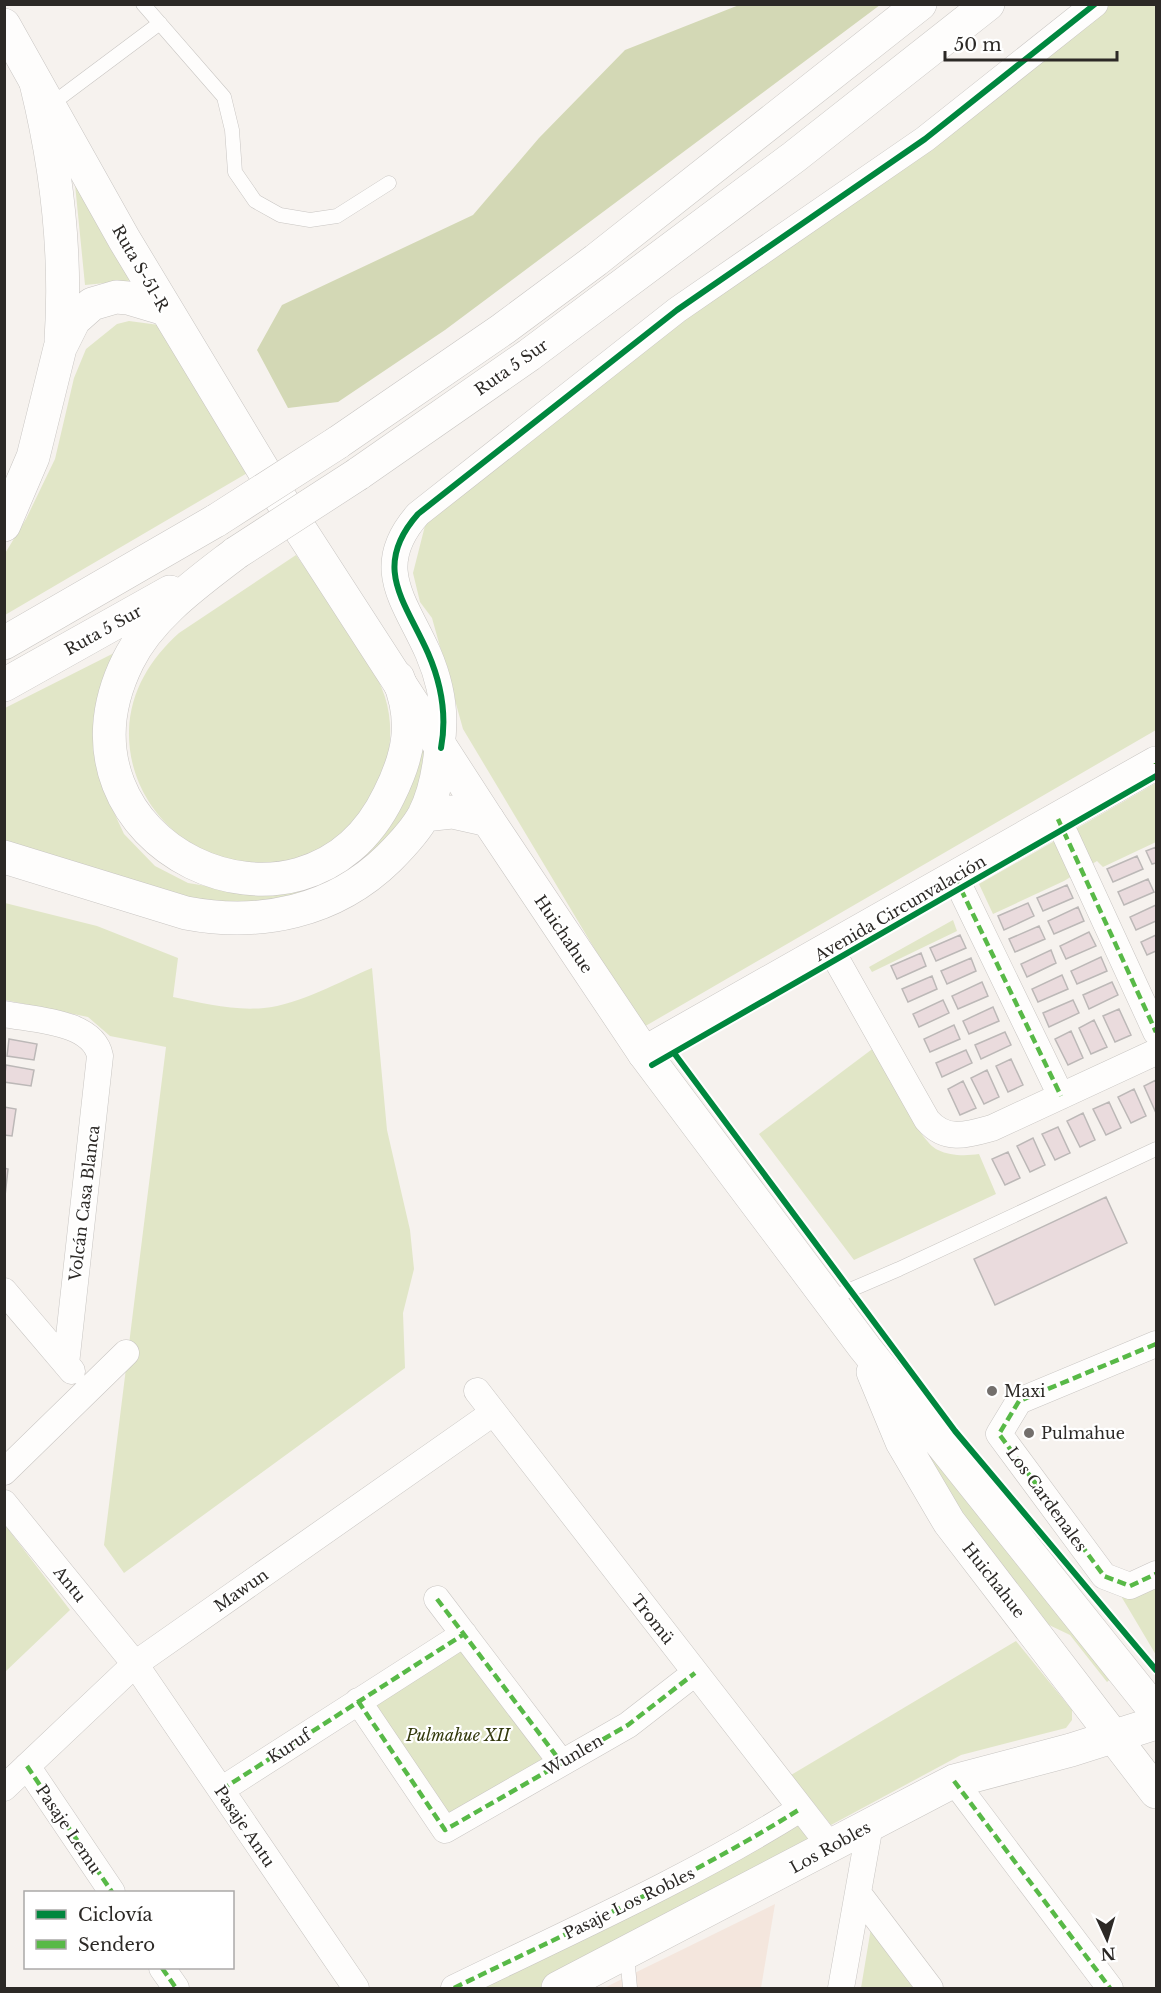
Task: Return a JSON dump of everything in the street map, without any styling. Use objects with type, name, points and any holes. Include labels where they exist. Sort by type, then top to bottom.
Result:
[{"type":"main road","points":[[4,643],[217,520],[337,443],[503,328],[596,260],[920,4]]},
{"type":"main road","name":"Ruta 5 Sur","points":[[4,685],[135,613],[236,553],[358,474],[529,355],[794,157],[988,4]]},
{"type":"main road","name":"Ruta S-51-R","points":[[4,25],[165,309],[285,506]]},
{"type":"main road","points":[[42,95],[62,227],[63,308],[60,348]]},
{"type":"main road","points":[[4,525],[33,457],[60,348],[66,332],[80,312],[98,302],[128,298],[165,309]]},
{"type":"main road","name":"Huichahue","points":[[285,506],[488,820],[644,1053],[865,1348],[1156,1712]]},
{"type":"main road","points":[[236,553],[185,594],[153,625],[128,660],[114,698],[110,740],[118,782],[138,819],[168,850],[207,870],[251,879],[296,874],[338,855],[371,825],[384,806],[407,754],[410,722],[398,678]]},
{"type":"main road","points":[[4,857],[186,913],[230,919],[253,919],[303,910],[345,892],[378,869],[410,835],[424,815],[441,748]]},
{"type":"main road","name":"Avenida Circunvalación","points":[[644,1053],[1156,764]]},
{"type":"main road","points":[[424,815],[452,812],[488,820]]},
{"type":"main road","name":"Huichahue","points":[[865,1348],[902,1442],[949,1522],[1156,1792]]},
{"type":"main road","name":"Los Robles","points":[[558,1989],[954,1781],[1156,1723]]},
{"type":"street","points":[[441,748],[444,718],[437,680],[426,649],[399,598],[395,583],[396,552],[408,525],[418,514],[677,310],[925,139],[1095,4]]},
{"type":"street","points":[[1058,819],[1156,1032]]},
{"type":"street","points":[[955,878],[1061,1096]]},
{"type":"street","points":[[830,948],[927,1120],[939,1131],[956,1136],[992,1128],[1156,1052]]},
{"type":"street","name":"Volcán Casa Blanca","points":[[4,1014],[77,1029],[91,1036],[96,1042],[100,1063],[66,1364]]},
{"type":"street","points":[[4,1291],[89,1392]]},
{"type":"street","name":"Los Cardenales","points":[[1156,1344],[1019,1401],[999,1434],[1104,1576],[1130,1586],[1156,1574]]},
{"type":"street","points":[[4,1472],[89,1392],[126,1353]]},
{"type":"street","name":"Tromü","points":[[477,1391],[831,1847]]},
{"type":"street","name":"Mawun","points":[[4,1788],[135,1664],[493,1413]]},
{"type":"street","name":"Antu","points":[[4,1503],[135,1664]]},
{"type":"street","points":[[437,1599],[561,1762]]},
{"type":"street","name":"Kuruf","points":[[221,1790],[464,1634]]},
{"type":"street","name":"Pasaje Antu","points":[[135,1664],[356,1989]]},
{"type":"street","name":"Wunlen","points":[[358,1701],[445,1830],[628,1725],[695,1672]]},
{"type":"street","name":"Pasaje Lemu","points":[[27,1766],[111,1891]]},
{"type":"street","points":[[954,1781],[1110,1989]]},
{"type":"street","name":"Pasaje Los Robles","points":[[454,1989],[740,1847],[800,1809]]},
{"type":"street","points":[[841,1989],[870,1825]]},
{"type":"street","points":[[858,1893],[930,1989]]},
{"type":"street","points":[[163,1969],[176,1989]]},
{"type":"lane","points":[[143,4],[224,97],[232,130],[235,171],[255,201],[280,215],[310,220],[337,216],[389,183]]},
{"type":"lane","points":[[42,95],[160,23]]},
{"type":"lane","points":[[829,1299],[899,1269],[1156,1149]]},
{"type":"lane","points":[[627,1954],[630,1989]]},
{"type":"shaded area","points":[[775,1904],[761,1988],[604,1988]]},
{"type":"green space","points":[[739,5],[880,5],[445,330],[338,402],[288,408],[257,350],[282,305],[473,215],[539,138],[625,50]]},
{"type":"green space","points":[[1095,5],[1156,5],[1156,730],[642,1028],[463,729],[432,618],[420,602],[413,573],[430,506]]},
{"type":"green space","points":[[73,164],[136,280],[85,285]]},
{"type":"green space","points":[[129,321],[159,325],[249,472],[5,615],[4,555],[26,519],[55,459],[74,378],[86,349],[117,324]]},
{"type":"green space","points":[[296,555],[358,643],[378,679],[389,712],[388,758],[371,800],[344,833],[332,843],[312,853],[284,861],[255,864],[226,859],[200,849],[176,833],[156,812],[141,788],[132,761],[129,731],[133,702],[151,664],[179,633]]},
{"type":"green space","points":[[120,650],[103,686],[97,713],[97,751],[103,789],[124,834],[155,866],[188,883],[231,890],[336,871],[417,739],[432,767],[395,847],[308,901],[185,902],[5,841],[5,708]]},
{"type":"green space","points":[[1156,783],[1156,842],[1103,867],[1097,861],[1064,881],[993,914],[979,884]]},
{"type":"green space","points":[[5,903],[97,926],[178,958],[173,997],[207,1004],[241,1008],[277,1006],[319,992],[372,968],[387,1130],[410,1230],[414,1269],[403,1313],[405,1368],[124,1573],[104,1545],[166,1047],[110,1036],[88,1017],[5,1000]]},
{"type":"green space","points":[[953,920],[957,931],[872,972],[869,967]]},
{"type":"green space","points":[[875,1047],[912,1119],[930,1144],[948,1153],[979,1154],[996,1194],[854,1260],[759,1134]]},
{"type":"green space","points":[[911,1423],[1115,1675],[1107,1682],[1070,1635],[1047,1624],[979,1538],[907,1430]]},
{"type":"green space","points":[[5,1525],[70,1610],[5,1672]]},
{"type":"green space","points":[[1156,1580],[1156,1655],[1121,1596]]},
{"type":"green space","points":[[1016,1641],[1072,1710],[1072,1720],[1066,1728],[961,1755],[831,1825],[791,1775]]},
{"type":"green space","name":"Pulmahue XII","points":[[460,1646],[548,1759],[448,1819],[370,1703]]},
{"type":"green space","points":[[799,1818],[820,1845],[544,1988],[472,1988]]},
{"type":"green space","points":[[871,1928],[918,1988],[861,1988]]},
{"type":"building","points":[[1156,847],[1156,863],[1152,864],[1146,851]]},
{"type":"building","points":[[1137,856],[1143,869],[1113,882],[1107,869]]},
{"type":"building","points":[[1148,879],[1154,892],[1124,905],[1118,892]]},
{"type":"building","points":[[1067,885],[1073,898],[1043,911],[1037,898]]},
{"type":"building","points":[[1028,903],[1034,916],[1004,930],[998,916]]},
{"type":"building","points":[[1156,905],[1156,921],[1136,930],[1130,917]]},
{"type":"building","points":[[1078,907],[1084,921],[1054,934],[1048,921]]},
{"type":"building","points":[[1039,926],[1045,939],[1015,952],[1009,939]]},
{"type":"building","points":[[1089,932],[1096,946],[1066,959],[1060,946]]},
{"type":"building","points":[[960,935],[966,948],[936,961],[930,948]]},
{"type":"building","points":[[1156,935],[1156,951],[1147,955],[1141,942]]},
{"type":"building","points":[[1051,950],[1056,963],[1027,977],[1021,964]]},
{"type":"building","points":[[921,953],[926,966],[897,979],[891,966]]},
{"type":"building","points":[[1101,957],[1107,971],[1077,984],[1071,971]]},
{"type":"building","points":[[971,958],[976,971],[947,984],[941,971]]},
{"type":"building","points":[[1062,975],[1068,989],[1038,1002],[1032,989]]},
{"type":"building","points":[[932,976],[937,989],[908,1002],[902,989]]},
{"type":"building","points":[[982,982],[988,996],[958,1009],[952,996]]},
{"type":"building","points":[[1112,982],[1118,995],[1089,1009],[1083,995]]},
{"type":"building","points":[[943,1000],[949,1013],[919,1027],[913,1014]]},
{"type":"building","points":[[1073,1000],[1079,1013],[1049,1027],[1043,1013]]},
{"type":"building","points":[[993,1007],[999,1021],[969,1034],[963,1021]]},
{"type":"building","points":[[1119,1009],[1131,1035],[1115,1042],[1103,1016]]},
{"type":"building","points":[[1094,1020],[1107,1047],[1091,1054],[1079,1028]]},
{"type":"building","points":[[954,1025],[960,1039],[930,1052],[924,1039]]},
{"type":"building","points":[[1071,1031],[1083,1058],[1068,1065],[1055,1039]]},
{"type":"building","points":[[1005,1032],[1011,1045],[981,1059],[975,1045]]},
{"type":"building","points":[[9,1039],[37,1044],[34,1060],[7,1056]]},
{"type":"building","points":[[966,1050],[972,1063],[942,1077],[936,1063]]},
{"type":"building","points":[[1011,1059],[1023,1085],[1008,1092],[996,1066]]},
{"type":"building","points":[[6,1065],[34,1070],[31,1086],[4,1082]]},
{"type":"building","points":[[987,1070],[999,1097],[984,1104],[971,1078]]},
{"type":"building","points":[[1156,1080],[1156,1113],[1144,1086]]},
{"type":"building","points":[[963,1081],[976,1108],[960,1115],[948,1089]]},
{"type":"building","points":[[1134,1089],[1146,1116],[1131,1123],[1118,1097]]},
{"type":"building","points":[[1109,1102],[1121,1128],[1106,1135],[1093,1109]]},
{"type":"building","points":[[4,1107],[16,1109],[12,1136],[4,1135]]},
{"type":"building","points":[[1083,1113],[1095,1140],[1080,1147],[1067,1121]]},
{"type":"building","points":[[1058,1127],[1070,1153],[1055,1160],[1042,1134]]},
{"type":"building","points":[[1033,1138],[1045,1165],[1030,1172],[1017,1146]]},
{"type":"building","points":[[1008,1152],[1020,1178],[1005,1185],[992,1159]]},
{"type":"building","points":[[4,1168],[8,1169],[5,1196],[4,1196]]},
{"type":"building","points":[[1106,1197],[1127,1243],[995,1305],[974,1259]]},
{"type":"marked path","points":[[1058,819],[1156,1032]]},
{"type":"marked path","points":[[955,877],[1061,1096]]},
{"type":"marked path","points":[[1156,1344],[1019,1401],[999,1434],[1104,1576],[1130,1586],[1156,1574]]},
{"type":"marked path","points":[[437,1599],[561,1762]]},
{"type":"marked path","points":[[221,1790],[464,1634]]},
{"type":"marked path","points":[[358,1701],[445,1830],[628,1725],[695,1673]]},
{"type":"marked path","points":[[27,1766],[111,1891]]},
{"type":"marked path","points":[[954,1781],[1110,1988]]},
{"type":"marked path","points":[[454,1988],[673,1881],[800,1809]]},
{"type":"marked path","points":[[163,1969],[176,1988]]},
{"type":"cycle path","points":[[441,748],[443,712],[436,676],[428,653],[402,600],[394,568],[404,533],[418,514],[677,310],[925,139],[1095,4]]},
{"type":"cycle path","points":[[652,1065],[1156,776]]},
{"type":"cycle path","points":[[674,1053],[955,1431],[1156,1670]]},
{"type":"place","name":"Maxi","points":[[992,1391]]},
{"type":"place","name":"Pulmahue","points":[[1029,1433]]}]
